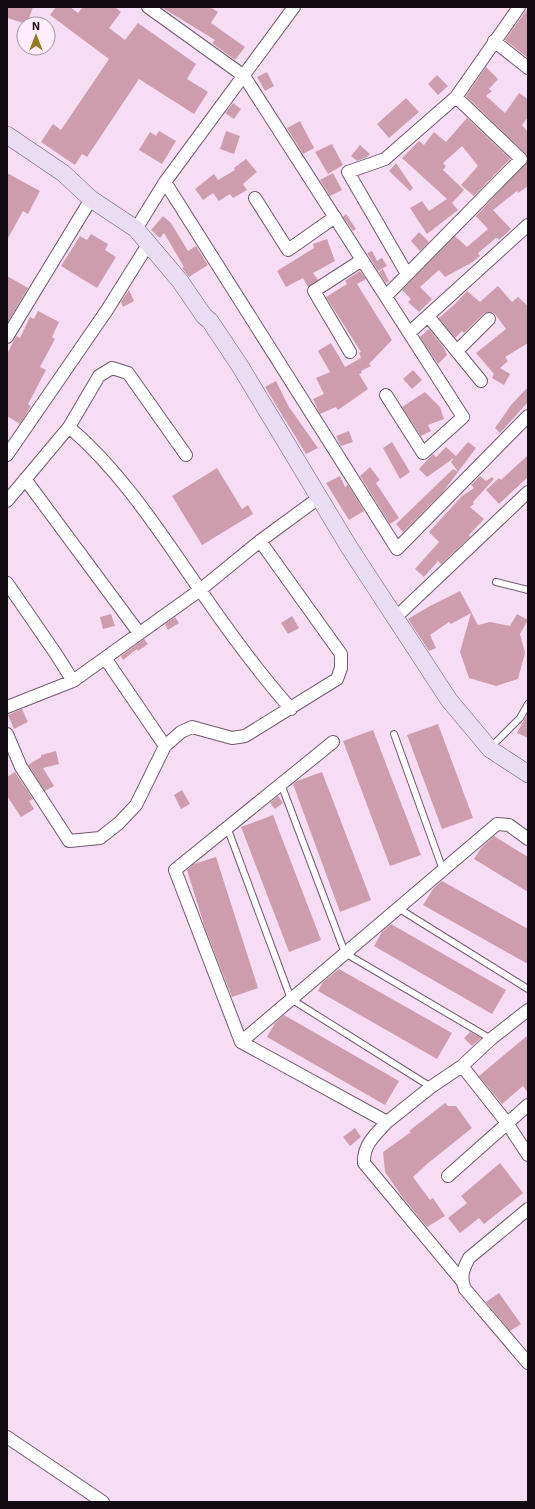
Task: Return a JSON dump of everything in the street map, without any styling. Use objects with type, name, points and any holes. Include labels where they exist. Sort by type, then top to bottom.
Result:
[{"type":"main road","points":[[9,141],[63,173],[91,199],[136,229],[149,243],[180,281],[204,316],[210,320],[240,366],[395,618],[449,700],[490,748],[528,774]]},
{"type":"street","points":[[148,7],[244,76],[463,417],[423,453],[386,395]]},
{"type":"street","points":[[136,229],[166,182],[294,7]]},
{"type":"street","points":[[407,274],[348,172],[385,159],[456,97],[519,7]]},
{"type":"street","points":[[494,42],[528,68]]},
{"type":"street","points":[[386,296],[521,159],[456,97]]},
{"type":"street","points":[[166,182],[396,549],[528,416]]},
{"type":"street","points":[[255,198],[288,250],[335,217]]},
{"type":"street","points":[[7,337],[91,199]]},
{"type":"street","points":[[409,333],[528,224]]},
{"type":"street","points":[[7,455],[107,310],[149,243]]},
{"type":"street","points":[[350,352],[314,291],[362,260]]},
{"type":"street","points":[[428,316],[481,380]]},
{"type":"street","points":[[457,351],[489,319]]},
{"type":"street","points":[[7,501],[69,426],[99,376],[112,368],[128,373],[186,455]]},
{"type":"street","points":[[69,426],[87,442],[144,508],[200,590],[262,676],[291,709]]},
{"type":"street","points":[[25,479],[140,633]]},
{"type":"street","points":[[395,618],[528,492]]},
{"type":"street","points":[[7,707],[72,681],[200,590],[260,541],[320,497]]},
{"type":"street","points":[[7,734],[21,767],[69,841],[100,838],[120,823],[136,805],[165,746],[180,732],[192,727],[232,738],[245,736],[291,709],[337,679],[341,668],[341,654],[260,541]]},
{"type":"street","points":[[7,583],[56,654],[72,681]]},
{"type":"street","points":[[105,658],[165,746]]},
{"type":"street","points":[[333,742],[175,870],[241,1042],[387,1122]]},
{"type":"street","points":[[241,1042],[497,824],[508,825],[528,839]]},
{"type":"street","points":[[528,1010],[462,1066],[431,1086],[387,1122],[366,1145],[364,1155],[364,1163],[462,1281],[465,1289],[528,1363]]},
{"type":"street","points":[[462,1066],[506,1123],[528,1155]]},
{"type":"street","points":[[448,1176],[528,1105]]},
{"type":"street","points":[[462,1281],[463,1270],[469,1258],[528,1209]]},
{"type":"street","points":[[7,1437],[103,1502]]},
{"type":"lane","points":[[496,582],[528,590]]},
{"type":"lane","points":[[490,748],[520,718],[528,704]]},
{"type":"lane","points":[[394,734],[443,870]]},
{"type":"lane","points":[[281,784],[345,953],[491,1040]]},
{"type":"lane","points":[[227,827],[291,999],[431,1086]]},
{"type":"lane","points":[[398,908],[528,989]]},
{"type":"building","points":[[7,7],[33,7],[30,16],[16,16],[16,21],[7,18]]},
{"type":"building","points":[[56,7],[70,7],[78,13],[83,7],[115,7],[121,12],[109,28],[125,40],[138,23],[196,64],[187,79],[208,92],[194,114],[139,79],[87,157],[82,154],[75,165],[41,142],[53,124],[61,130],[109,59],[56,19],[56,16],[50,15]]},
{"type":"building","points":[[161,7],[210,7],[218,12],[211,23],[245,47],[235,60],[212,43],[215,40]]},
{"type":"building","points":[[528,8],[528,58],[505,40]]},
{"type":"building","points":[[486,67],[498,79],[489,89],[492,91],[486,96],[505,113],[519,93],[528,99],[528,117],[522,125],[528,132],[528,156],[466,96]]},
{"type":"building","points":[[267,72],[274,86],[265,91],[257,77]]},
{"type":"building","points":[[437,75],[448,86],[438,95],[428,84]]},
{"type":"building","points":[[406,98],[419,112],[389,138],[377,124]]},
{"type":"building","points":[[233,103],[241,109],[234,119],[225,113]]},
{"type":"building","points":[[467,118],[510,159],[474,196],[461,185],[478,166],[462,146],[443,163],[446,166],[443,170],[464,190],[452,203],[458,210],[427,234],[410,208],[422,201],[429,211],[447,199],[402,158],[419,141],[424,145],[434,132],[446,142]]},
{"type":"building","points":[[300,121],[314,148],[303,154],[287,128]]},
{"type":"building","points":[[159,131],[176,141],[162,164],[139,150],[150,132],[156,136]]},
{"type":"building","points":[[226,131],[240,136],[234,154],[220,149]]},
{"type":"building","points":[[332,144],[343,165],[328,174],[315,152]]},
{"type":"building","points":[[360,145],[370,154],[367,157],[357,161],[351,156]]},
{"type":"building","points":[[246,159],[257,172],[243,184],[247,190],[233,198],[230,194],[219,201],[213,193],[203,200],[195,189],[214,174],[218,180],[235,170],[234,168]]},
{"type":"building","points":[[528,161],[528,186],[518,193],[517,191],[493,210],[511,229],[500,239],[496,238],[478,253],[480,256],[471,263],[445,277],[439,270],[420,287],[432,299],[419,312],[408,302],[411,299],[402,290],[455,236],[467,247],[488,229],[476,216]]},
{"type":"building","points":[[396,163],[413,188],[410,191],[389,171]]},
{"type":"building","points":[[7,173],[40,191],[28,214],[23,211],[7,240]]},
{"type":"building","points":[[333,173],[342,190],[330,196],[320,180]]},
{"type":"building","points":[[346,214],[356,229],[353,231],[343,217]]},
{"type":"building","points":[[163,216],[171,223],[188,251],[196,246],[208,265],[189,277],[182,268],[184,267],[164,233],[160,238],[151,230]]},
{"type":"building","points":[[419,232],[429,242],[420,251],[411,241]]},
{"type":"building","points":[[91,234],[108,244],[105,250],[116,257],[97,288],[61,266],[80,236],[87,240]]},
{"type":"building","points":[[327,239],[335,261],[313,273],[318,280],[308,287],[303,278],[286,287],[277,271],[314,248],[313,244]]},
{"type":"building","points":[[372,251],[377,261],[382,258],[387,266],[378,271],[367,253]]},
{"type":"building","points":[[383,269],[389,281],[386,283],[379,272]]},
{"type":"building","points":[[360,271],[366,279],[357,284],[392,340],[369,364],[371,366],[361,371],[362,373],[359,374],[368,389],[338,410],[336,407],[320,414],[313,399],[324,394],[316,378],[330,372],[318,351],[331,343],[345,367],[361,358],[359,353],[361,352],[326,297],[347,284],[345,281]]},
{"type":"building","points":[[7,276],[28,288],[7,323]]},
{"type":"building","points":[[498,286],[512,302],[518,297],[528,306],[528,343],[505,357],[508,361],[500,368],[510,374],[504,385],[492,378],[494,374],[476,353],[506,329],[495,314],[491,312],[484,313],[464,333],[462,331],[455,338],[439,318],[467,291],[480,302]]},
{"type":"building","points":[[129,290],[134,301],[123,307],[121,302]]},
{"type":"building","points":[[38,311],[59,322],[52,337],[55,339],[40,367],[46,370],[28,404],[31,406],[20,424],[7,416],[7,354],[16,336],[20,338],[30,317],[34,319]]},
{"type":"building","points":[[429,329],[444,348],[447,355],[438,364],[420,337]]},
{"type":"building","points":[[413,370],[422,380],[412,389],[403,379]]},
{"type":"building","points":[[276,381],[289,407],[318,448],[306,454],[265,387]]},
{"type":"building","points":[[528,387],[528,402],[500,433],[495,428],[511,405]]},
{"type":"building","points":[[425,392],[440,407],[444,419],[428,425],[431,431],[421,436],[402,407]]},
{"type":"building","points":[[349,431],[353,442],[341,446],[336,436]]},
{"type":"building","points":[[392,442],[410,472],[400,479],[383,448]]},
{"type":"building","points":[[468,442],[476,448],[458,472],[451,462],[454,458],[427,477],[419,469],[433,454],[436,457],[446,447],[456,456]]},
{"type":"building","points":[[528,455],[528,477],[499,504],[486,490],[499,478],[501,480]]},
{"type":"building","points":[[370,467],[380,480],[376,483],[399,518],[390,524],[360,476]]},
{"type":"building","points":[[217,468],[242,509],[248,505],[253,514],[202,545],[172,496]]},
{"type":"building","points":[[453,469],[458,472],[443,492],[403,532],[396,524]]},
{"type":"building","points":[[340,476],[345,487],[348,485],[364,511],[349,520],[326,483]]},
{"type":"building","points":[[480,476],[486,481],[492,477],[494,479],[470,507],[484,519],[469,535],[470,537],[441,564],[438,561],[424,577],[415,569],[439,542],[429,532],[462,496],[474,488],[471,485]]},
{"type":"building","points":[[460,591],[478,625],[490,622],[510,626],[517,614],[528,620],[520,634],[525,653],[518,679],[496,686],[469,678],[460,652],[471,613],[451,624],[449,622],[430,635],[436,648],[429,651],[408,619]]},
{"type":"building","points":[[111,614],[115,626],[103,629],[100,617]]},
{"type":"building","points":[[292,616],[299,628],[288,634],[281,623]]},
{"type":"building","points":[[175,617],[179,623],[168,630],[165,624]]},
{"type":"building","points":[[144,639],[148,644],[138,651],[137,649],[123,660],[121,656]]},
{"type":"building","points":[[22,709],[28,722],[14,729],[8,715]]},
{"type":"building","points":[[528,713],[528,738],[517,733]]},
{"type":"building","points":[[438,724],[473,818],[442,829],[407,735]]},
{"type":"building","points":[[373,730],[421,855],[390,866],[343,741]]},
{"type":"building","points":[[56,751],[59,764],[43,768],[54,786],[45,791],[28,765],[41,757],[41,755]]},
{"type":"building","points":[[15,772],[33,799],[29,801],[34,809],[21,817],[7,796],[7,777]]},
{"type":"building","points":[[322,772],[371,900],[340,912],[293,784],[297,781]]},
{"type":"building","points":[[182,790],[190,804],[181,809],[174,795]]},
{"type":"building","points":[[278,796],[283,803],[275,809],[270,803]]},
{"type":"building","points":[[273,815],[321,940],[289,952],[241,827]]},
{"type":"building","points":[[494,836],[528,857],[528,892],[474,859],[481,848]]},
{"type":"building","points":[[216,857],[258,988],[232,997],[205,928],[187,870],[194,864]]},
{"type":"building","points":[[442,881],[528,929],[528,964],[423,905],[433,889]]},
{"type":"building","points":[[391,924],[506,990],[492,1014],[374,946],[382,932]]},
{"type":"building","points":[[339,969],[452,1033],[437,1059],[318,991],[323,982]]},
{"type":"building","points":[[284,1015],[399,1081],[385,1105],[267,1037],[275,1023]]},
{"type":"building","points":[[470,1032],[481,1038],[472,1046],[464,1038]]},
{"type":"building","points":[[528,1035],[528,1093],[523,1086],[502,1104],[479,1076]]},
{"type":"building","points":[[445,1103],[448,1106],[456,1106],[472,1128],[413,1177],[430,1200],[433,1198],[445,1216],[427,1227],[403,1198],[385,1172],[383,1152],[411,1132],[409,1131]]},
{"type":"building","points":[[355,1128],[361,1137],[350,1146],[343,1137]]},
{"type":"building","points":[[500,1163],[523,1193],[484,1224],[479,1218],[460,1233],[448,1218],[467,1203],[461,1196]]},
{"type":"building","points":[[499,1293],[521,1324],[510,1331],[486,1302]]}]
